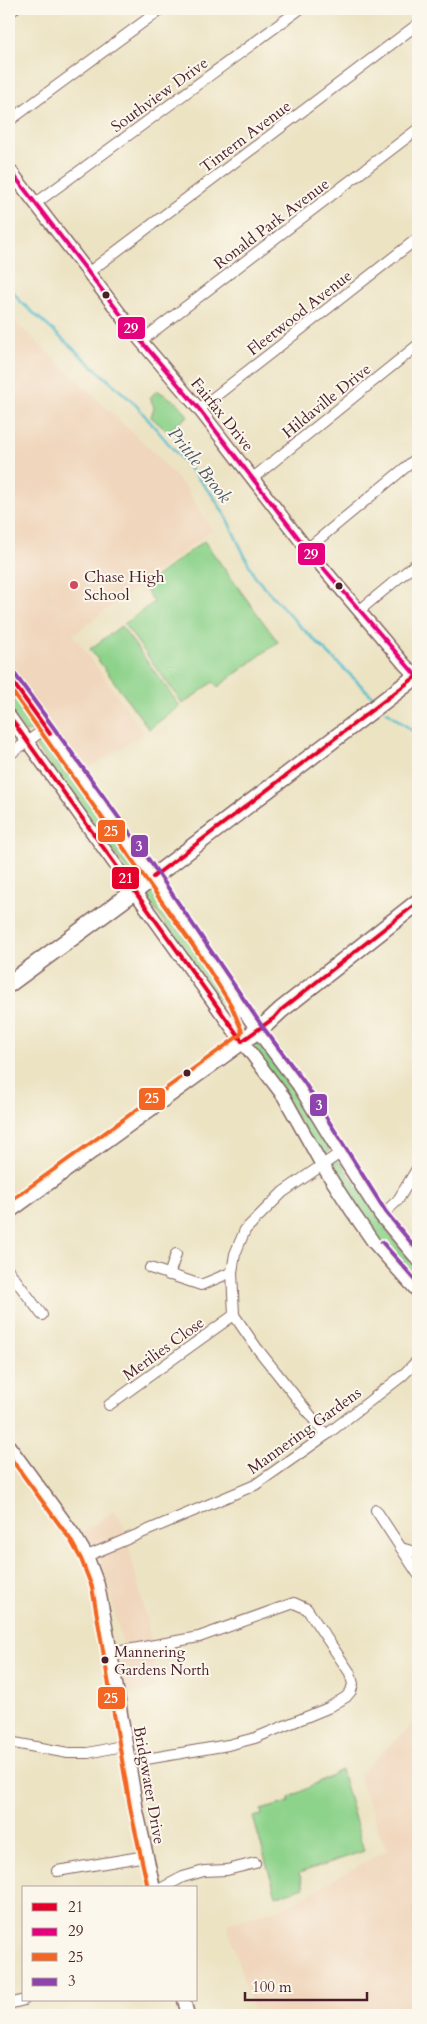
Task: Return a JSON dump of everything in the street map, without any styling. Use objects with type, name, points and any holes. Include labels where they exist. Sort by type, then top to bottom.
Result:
[{"type":"main road","points":[[9,984],[418,676]]},
{"type":"main road","points":[[9,1210],[248,1036],[418,902]]},
{"type":"street","points":[[9,13],[14,9]]},
{"type":"street","points":[[9,121],[161,9]]},
{"type":"street","name":"Southview Drive","points":[[36,203],[300,9]]},
{"type":"street","name":"Tintern Avenue","points":[[89,272],[418,24]]},
{"type":"street","name":"Ronald Park Avenue","points":[[141,341],[418,129]]},
{"type":"street","name":"Fairfax Drive","points":[[9,169],[141,341],[199,409],[307,549],[405,665],[418,676]]},
{"type":"street","name":"Fleetwood Avenue","points":[[199,409],[418,238]]},
{"type":"street","name":"Hildaville Drive","points":[[253,478],[418,345]]},
{"type":"street","points":[[307,549],[418,457]]},
{"type":"street","points":[[360,610],[418,562]]},
{"type":"street","points":[[9,676],[46,728],[145,883],[171,943],[248,1036],[299,1086],[381,1216],[418,1260]]},
{"type":"street","points":[[9,716],[214,966],[248,1036],[322,1165],[374,1243],[418,1292]]},
{"type":"street","points":[[9,755],[46,728]]},
{"type":"street","points":[[326,1435],[256,1348],[234,1315],[232,1272],[235,1254],[245,1230],[283,1192],[340,1152]]},
{"type":"street","points":[[381,1216],[398,1200],[418,1167]]},
{"type":"street","points":[[169,1275],[176,1254]]},
{"type":"street","points":[[150,1268],[201,1286],[232,1272]]},
{"type":"street","points":[[9,1271],[42,1316]]},
{"type":"street","name":"Merilies Close","points":[[109,1405],[234,1315]]},
{"type":"street","name":"Mannering Gardens","points":[[87,1556],[255,1485],[326,1435],[402,1376],[418,1360]]},
{"type":"street","name":"Bridgwater Drive","points":[[9,1446],[75,1536],[87,1556],[98,1585],[146,1856],[154,1886]]},
{"type":"street","points":[[376,1510],[418,1574]]},
{"type":"street","points":[[401,1548],[418,1553]]},
{"type":"street","points":[[111,1652],[199,1637],[294,1603],[306,1609],[350,1673],[352,1679],[351,1691],[346,1697],[328,1708],[255,1738],[228,1745],[129,1762]]},
{"type":"street","points":[[9,1742],[68,1753],[88,1752],[126,1745]]},
{"type":"street","points":[[57,1871],[146,1856]]},
{"type":"street","points":[[166,1886],[183,1877],[204,1871],[227,1870],[255,1863]]},
{"type":"street","points":[[9,2004],[22,2001]]},
{"type":"street","points":[[185,2002],[188,2015]]},
{"type":"shaded area","name":"Chase High School","points":[[9,318],[155,454],[187,490],[212,530],[73,635],[144,733],[85,771],[9,665]]},
{"type":"shaded area","points":[[114,1510],[124,1527],[151,1639],[158,1689],[126,1696],[121,1658],[122,1641],[109,1591],[100,1558],[83,1533]]},
{"type":"shaded area","points":[[418,1720],[418,2015],[254,2015],[227,1924],[287,1906],[386,1850],[358,1775]]},
{"type":"green space","points":[[157,390],[179,404],[188,416],[168,432],[151,417],[154,407],[150,398]]},
{"type":"green space","points":[[204,541],[278,642],[218,687],[213,682],[183,704],[124,624],[154,602],[143,586]]},
{"type":"green space","points":[[121,626],[180,706],[149,729],[90,649]]},
{"type":"green space","points":[[9,685],[36,723],[35,728],[31,731],[25,732],[9,710]]},
{"type":"green space","points":[[42,737],[46,738],[143,872],[142,878],[137,880],[130,874],[36,747],[36,740]]},
{"type":"green space","points":[[154,887],[242,1020],[236,1026],[145,895],[146,888]]},
{"type":"green space","points":[[258,1040],[290,1083],[329,1145],[329,1151],[324,1155],[320,1153],[249,1044]]},
{"type":"green space","points":[[337,1161],[341,1163],[396,1243],[418,1267],[418,1287],[385,1250],[328,1168],[330,1163]]},
{"type":"green space","points":[[341,1770],[364,1851],[299,1873],[304,1887],[276,1896],[253,1817],[262,1815],[261,1810],[289,1802],[289,1798]]},
{"type":"waterway","name":"Prittle Brook","points":[[9,286],[20,301],[135,404],[213,496],[225,515],[255,577],[299,625],[372,696]]},
{"type":"waterway","name":"Prittle Brook","points":[[386,711],[418,735]]},
{"type":"transit line","name":"29","points":[[9,169],[141,341],[199,409],[307,549],[418,678]]},
{"type":"transit line","name":"3","points":[[14,673],[145,854],[262,1026],[304,1082],[386,1212],[418,1251]]},
{"type":"transit line","name":"21","points":[[153,877],[418,675]]},
{"type":"transit line","name":"21","points":[[9,677],[50,734]]},
{"type":"transit line","name":"25","points":[[9,687],[199,954],[231,1005],[242,1031],[240,1035],[9,1202]]},
{"type":"transit line","name":"21","points":[[9,716],[242,1041]]},
{"type":"transit line","name":"21","points":[[242,1041],[274,1018],[281,1010],[418,902]]},
{"type":"transit line","name":"3","points":[[382,1242],[418,1283]]},
{"type":"transit line","name":"25","points":[[9,1456],[70,1539],[81,1559],[92,1587],[131,1812],[148,1886]]},
{"type":"place","name":"Chase High School","points":[[74,585]]},
{"type":"place","name":"Mannering Gardens North","points":[[105,1660]]}]
